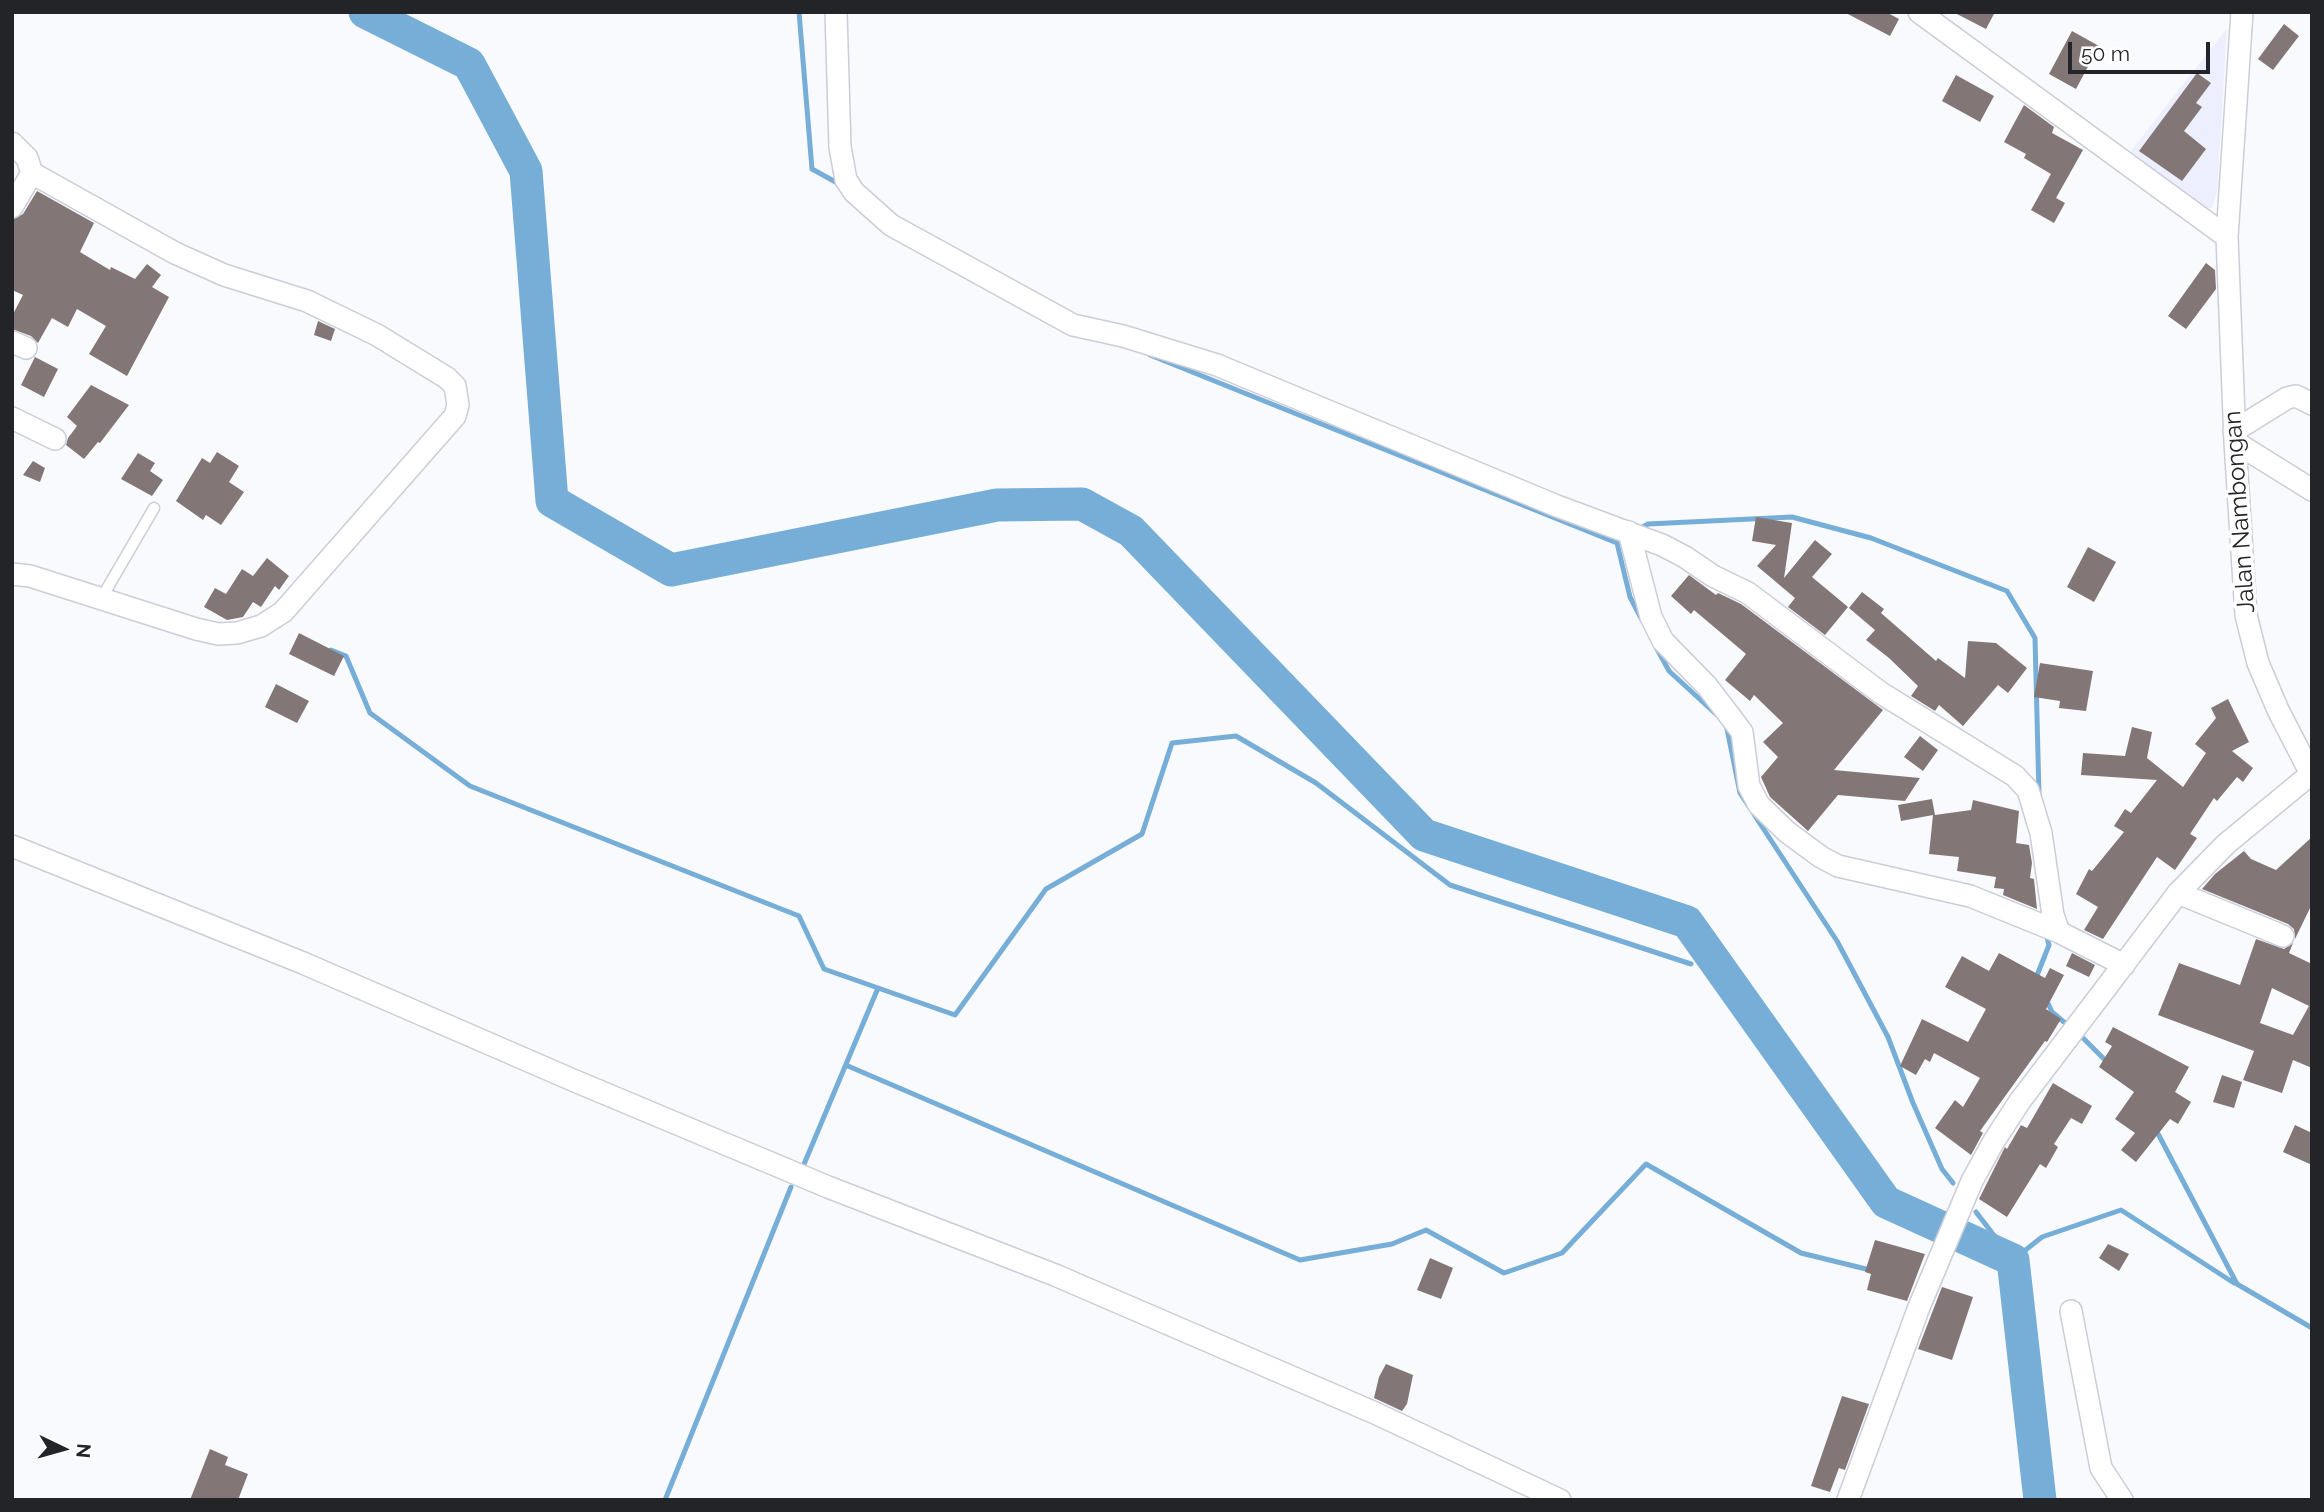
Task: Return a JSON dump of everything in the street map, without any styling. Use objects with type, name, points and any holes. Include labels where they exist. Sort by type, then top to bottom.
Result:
[{"type":"street","points":[[836,12],[840,147],[846,180],[854,192],[891,225],[1073,326],[1124,336],[1217,365],[1557,506],[1674,551],[1713,576],[1748,593],[1881,694],[2015,776],[2028,790],[2041,833],[2053,915],[2059,932]]},
{"type":"street","points":[[1919,12],[2227,237]]},
{"type":"street","name":"Jalan Nambongan","points":[[2242,12],[2227,237],[2234,436],[2246,615],[2258,663],[2278,710],[2311,774]]},
{"type":"street","points":[[12,143],[27,158],[32,173],[175,253],[224,275],[307,301],[341,316],[447,379],[455,386],[458,396],[455,416],[283,612],[261,626],[237,633],[218,634],[30,576],[12,574]]},
{"type":"street","points":[[12,207],[32,173]]},
{"type":"street","points":[[2312,404],[2296,396],[2287,398],[2234,436],[2312,490]]},
{"type":"street","points":[[12,418],[55,439]]},
{"type":"street","points":[[1629,532],[1651,617],[1663,641],[1713,693],[1742,732],[1749,786],[1759,805],[1787,832],[1821,857],[1839,866],[1970,895],[2059,932],[2124,965]]},
{"type":"street","points":[[1848,1500],[1914,1320],[1959,1209],[1994,1141],[2020,1101],[2178,893],[2226,844],[2311,774]]},
{"type":"street","points":[[12,846],[303,963],[575,1081],[816,1181],[1055,1275],[1375,1413],[1560,1500]]},
{"type":"street","points":[[2178,893],[2283,936]]},
{"type":"street","points":[[2071,1311],[2101,1468],[2122,1500]]},
{"type":"lane","points":[[101,599],[154,508]]},
{"type":"shaded area","points":[[2227,28],[2217,192],[2212,208],[2199,207],[2131,151]]},
{"type":"building","points":[[1844,12],[1886,12],[1899,19],[1890,36]]},
{"type":"building","points":[[1953,12],[1995,12],[1986,29]]},
{"type":"building","points":[[2284,24],[2299,36],[2273,70],[2258,59]]},
{"type":"building","points":[[2072,31],[2099,46],[2076,89],[2049,74]]},
{"type":"building","points":[[2197,73],[2211,83],[2196,103],[2202,107],[2184,131],[2206,149],[2182,181],[2139,151]]},
{"type":"building","points":[[1956,75],[1994,96],[1980,122],[1942,101]]},
{"type":"building","points":[[2024,105],[2054,127],[2052,133],[2083,150],[2056,198],[2065,203],[2054,223],[2031,210],[2051,174],[2024,158],[2026,154],[2004,142]]},
{"type":"building","points":[[37,191],[94,223],[80,252],[110,270],[111,267],[135,279],[147,264],[161,275],[152,287],[169,297],[127,376],[89,354],[106,326],[77,309],[68,327],[52,318],[38,343],[31,336],[12,329],[12,316],[23,295],[12,290],[12,220],[23,214]]},
{"type":"building","points":[[2206,263],[2215,270],[2216,289],[2186,329],[2168,316]]},
{"type":"building","points":[[318,321],[335,329],[331,341],[314,335]]},
{"type":"building","points":[[35,357],[58,369],[44,397],[21,385]]},
{"type":"building","points":[[91,385],[129,405],[84,459],[66,445],[77,426],[67,417]]},
{"type":"building","points":[[217,452],[239,466],[229,482],[244,492],[221,525],[206,515],[203,520],[176,501],[202,458],[210,463]]},
{"type":"building","points":[[138,453],[155,463],[150,471],[163,480],[152,496],[121,479]]},
{"type":"building","points":[[33,461],[45,468],[40,482],[23,475]]},
{"type":"building","points":[[1756,517],[1792,523],[1784,578],[1815,540],[1832,554],[1812,577],[1848,607],[1825,635],[1788,607],[1795,598],[1757,566],[1776,545],[1752,541]]},
{"type":"building","points":[[2088,547],[2116,562],[2094,602],[2067,587]]},
{"type":"building","points":[[267,558],[289,576],[279,590],[275,586],[261,607],[253,602],[243,617],[227,620],[204,607],[215,588],[226,594],[242,569],[253,576]]},
{"type":"building","points":[[1689,575],[1716,595],[1718,593],[1741,604],[1883,710],[1834,770],[1920,778],[1905,801],[1838,795],[1808,831],[1770,797],[1761,777],[1778,757],[1763,742],[1783,723],[1754,695],[1750,701],[1725,680],[1746,654],[1694,610],[1691,614],[1671,596]]},
{"type":"building","points":[[1862,592],[1884,609],[1881,613],[1936,661],[1938,658],[1965,678],[1968,641],[1996,643],[2027,668],[2008,693],[1998,685],[1963,726],[1939,705],[1935,711],[1911,696],[1918,686],[1866,640],[1875,630],[1849,608]]},
{"type":"building","points":[[299,633],[344,656],[334,676],[289,654]]},
{"type":"building","points":[[2040,663],[2093,671],[2086,711],[2059,708],[2060,701],[2034,697]]},
{"type":"building","points":[[276,684],[309,701],[297,723],[265,707]]},
{"type":"building","points":[[2228,699],[2249,742],[2232,751],[2253,768],[2243,782],[2237,777],[2217,801],[2214,798],[2190,834],[2197,838],[2175,870],[2157,857],[2103,939],[2084,930],[2098,907],[2076,894],[2089,869],[2092,871],[2124,832],[2114,826],[2125,809],[2131,813],[2157,780],[2081,775],[2083,753],[2125,756],[2132,727],[2152,732],[2147,758],[2183,787],[2206,753],[2195,744],[2216,718],[2211,708]]},
{"type":"building","points":[[1920,736],[1938,750],[1923,771],[1904,757]]},
{"type":"building","points":[[1932,799],[1935,815],[1971,810],[1973,800],[2019,811],[2016,843],[2029,845],[2032,863],[2030,878],[2034,879],[2037,909],[2003,895],[2004,889],[1994,888],[1996,877],[1957,871],[1959,857],[1929,854],[1933,815],[1901,821],[1898,805]]},
{"type":"building","points":[[2312,837],[2312,904],[2295,939],[2294,929],[2288,924],[2202,889],[2215,874],[2244,851],[2251,859],[2276,870]]},
{"type":"building","points":[[2256,939],[2284,949],[2293,943],[2289,953],[2312,964],[2312,1068],[2293,1060],[2282,1093],[2243,1080],[2254,1051],[2158,1015],[2179,963],[2240,985]],"holes":[[[2272,988],[2309,1006],[2293,1035],[2260,1023]]]},
{"type":"building","points":[[1999,953],[2045,978],[2050,968],[2064,975],[2046,1009],[2061,1019],[2047,1042],[2045,1041],[1980,1131],[1983,1133],[1971,1155],[1935,1128],[1955,1100],[1963,1107],[1980,1078],[1934,1053],[1930,1062],[1925,1059],[1916,1075],[1900,1066],[1922,1019],[1968,1042],[1986,1009],[1945,987],[1962,956],[1989,971]]},
{"type":"building","points":[[2072,953],[2095,965],[2089,977],[2066,966]]},
{"type":"building","points":[[2113,1027],[2189,1067],[2175,1092],[2191,1102],[2178,1124],[2170,1119],[2136,1162],[2121,1150],[2135,1133],[2115,1119],[2134,1092],[2099,1067],[2112,1046],[2105,1042]]},
{"type":"building","points":[[2222,1075],[2242,1082],[2234,1108],[2213,1102]]},
{"type":"building","points":[[2053,1083],[2092,1106],[2082,1124],[2071,1118],[2054,1144],[2058,1147],[2046,1168],[2040,1164],[2007,1217],[1979,1199],[2005,1147],[2007,1149],[2021,1125],[2027,1128]]},
{"type":"building","points":[[2295,1125],[2312,1133],[2312,1165],[2283,1152]]},
{"type":"building","points":[[1875,1240],[1925,1254],[1907,1301],[1867,1290],[1871,1274],[1865,1272]]},
{"type":"building","points":[[2108,1244],[2129,1254],[2119,1271],[2099,1258]]},
{"type":"building","points":[[1430,1258],[1453,1268],[1441,1299],[1417,1290]]},
{"type":"building","points":[[1942,1287],[1973,1297],[1952,1360],[1918,1349]]},
{"type":"building","points":[[1386,1364],[1413,1375],[1407,1404],[1402,1411],[1374,1398],[1379,1377]]},
{"type":"building","points":[[1842,1396],[1869,1404],[1845,1470],[1839,1468],[1830,1492],[1811,1486]]},
{"type":"building","points":[[210,1449],[228,1457],[225,1465],[248,1474],[238,1500],[190,1500]]},
{"type":"waterway","points":[[365,12],[469,64],[526,171],[552,501],[671,570],[997,505],[1082,504],[1131,531],[1424,835],[1687,922],[1886,1202],[2013,1260],[2040,1500]]},
{"type":"waterway","points":[[799,12],[812,169],[841,185]]},
{"type":"waterway","points":[[1150,355],[1617,543],[1630,597],[1642,620]]},
{"type":"waterway","points":[[1638,530],[1648,524],[1792,517],[1871,538],[2007,591],[2035,638],[2039,795]]},
{"type":"waterway","points":[[1656,647],[1669,671],[1717,715]]},
{"type":"waterway","points":[[331,650],[346,656],[370,713],[470,786],[799,916],[824,969],[955,1015],[1046,889],[1142,834],[1172,743],[1236,736],[1316,783],[1450,885],[1691,964]]},
{"type":"waterway","points":[[1726,724],[1740,793],[1837,941],[1888,1037],[1942,1169],[1953,1183]]},
{"type":"waterway","points":[[2036,978],[2049,945],[2046,934]]},
{"type":"waterway","points":[[802,1169],[878,988]]},
{"type":"waterway","points":[[2046,999],[2052,1012],[2071,1028]]},
{"type":"waterway","points":[[2079,1034],[2107,1062]]},
{"type":"waterway","points":[[848,1066],[1300,1260],[1392,1244],[1426,1230],[1504,1273],[1562,1253],[1646,1164],[1801,1253],[1870,1270]]},
{"type":"waterway","points":[[2155,1128],[2237,1284],[2312,1328]]},
{"type":"waterway","points":[[665,1500],[791,1187]]},
{"type":"waterway","points":[[1976,1212],[2013,1260],[2042,1237],[2121,1210],[2234,1283]]}]
